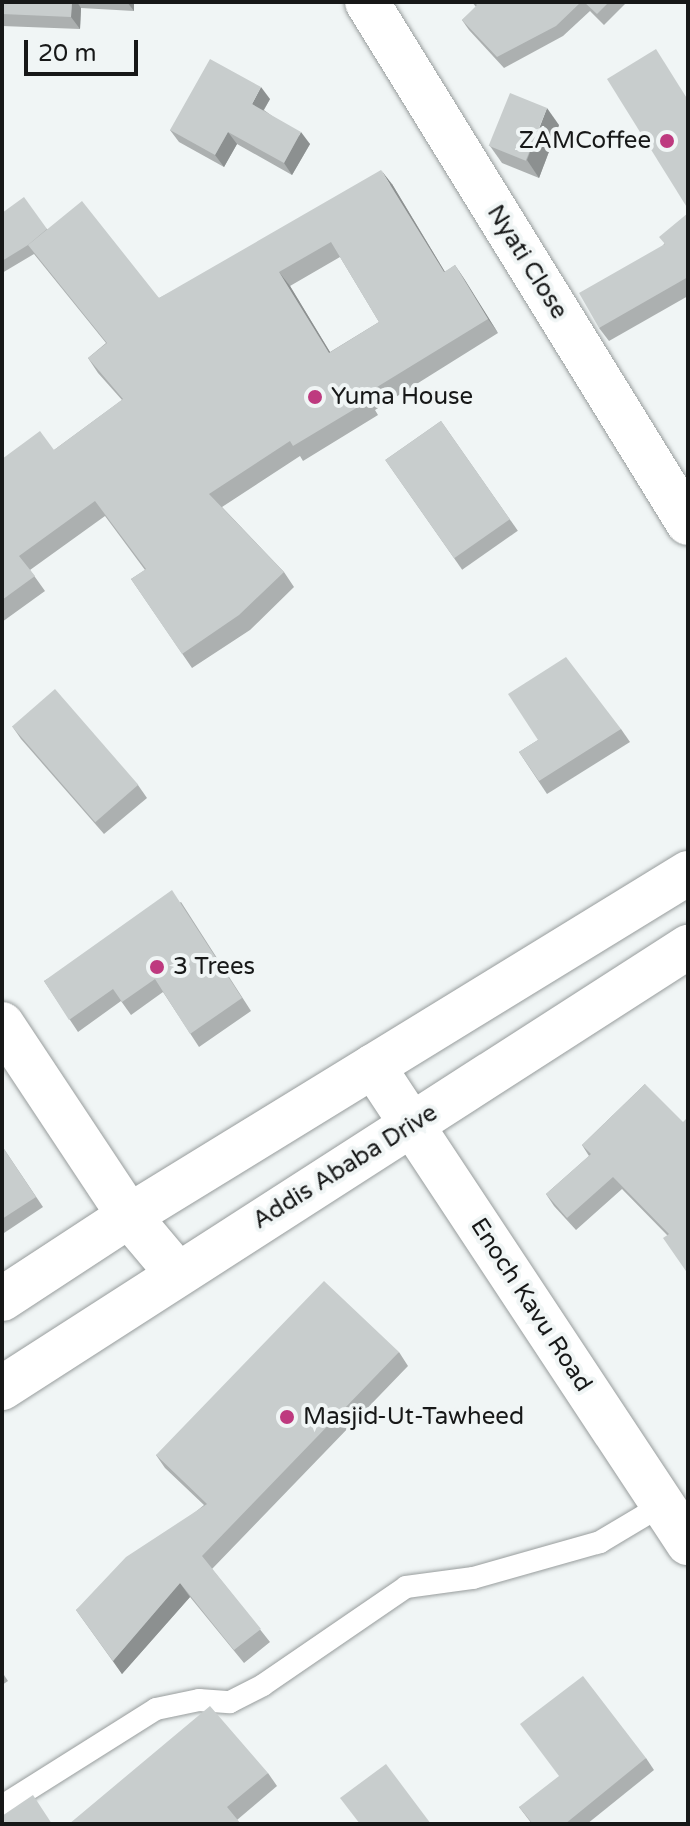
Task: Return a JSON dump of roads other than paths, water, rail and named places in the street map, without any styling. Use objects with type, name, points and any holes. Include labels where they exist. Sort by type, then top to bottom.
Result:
[{"type":"main road","name":"Nyati Close","points":[[367,2],[688,523]]},
{"type":"main road","points":[[2,1299],[129,1216],[688,873]]},
{"type":"main road","name":"Addis Ababa Drive","points":[[2,1388],[688,947]]},
{"type":"main road","points":[[2,1024],[129,1216],[177,1273]]},
{"type":"main road","name":"Enoch Kavu Road","points":[[373,1066],[688,1543]]},
{"type":"lane","points":[[2,1806],[156,1709],[199,1700],[230,1702],[263,1685],[406,1587],[473,1578],[600,1542],[662,1505]]},
{"type":"place","name":"ZAMCoffee","points":[[667,141]]},
{"type":"place","name":"Yuma House","points":[[315,397]]},
{"type":"place","name":"3 Trees","points":[[157,967]]},
{"type":"place","name":"Masjid-Ut-Tawheed","points":[[287,1417]]}]
